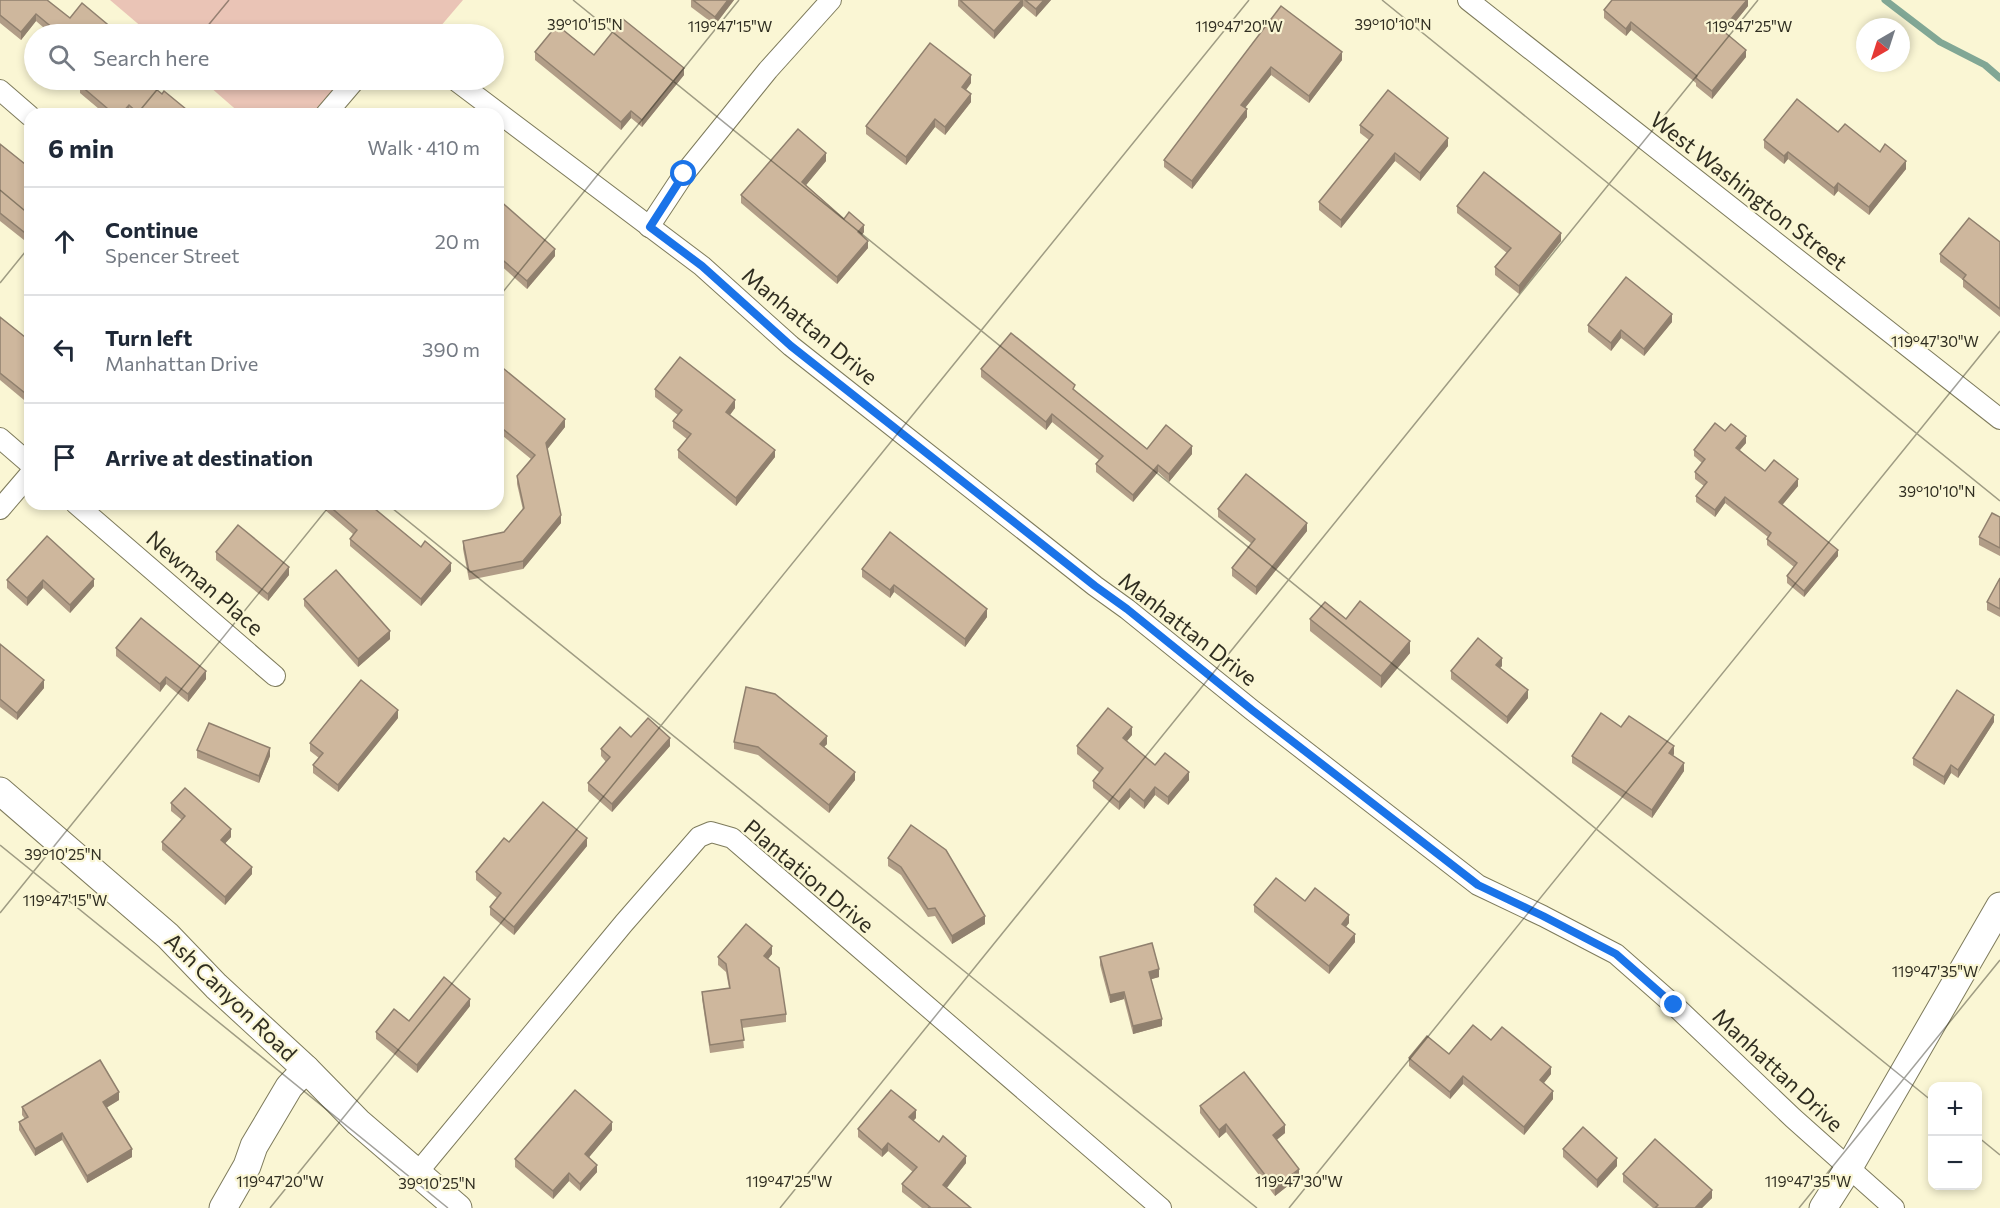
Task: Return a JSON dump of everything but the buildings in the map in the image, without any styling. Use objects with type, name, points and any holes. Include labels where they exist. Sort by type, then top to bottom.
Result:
[{"type":"street","points":[[650,227],[684,174],[768,70],[831,0]]},
{"type":"street","name":"West Washington Street","points":[[1468,0],[2000,419]]},
{"type":"street","points":[[0,90],[24,111]]},
{"type":"street","points":[[331,108],[346,90]]},
{"type":"street","name":"Manhattan Drive","points":[[468,90],[492,108]]},
{"type":"street","name":"Manhattan Drive","points":[[504,117],[702,266],[791,346],[1478,885],[1616,954],[1894,1208]]},
{"type":"street","points":[[0,438],[24,459]]},
{"type":"street","points":[[0,509],[24,481]]},
{"type":"street","name":"Newman Place","points":[[83,510],[275,676]]},
{"type":"street","name":"Ash Canyon Road","points":[[0,791],[168,936],[216,986],[358,1122],[458,1208]]},
{"type":"street","name":"Plantation Drive","points":[[418,1172],[624,923],[699,837],[711,832],[732,838],[1161,1208]]},
{"type":"street","points":[[1823,1208],[2000,906]]},
{"type":"street","points":[[223,1208],[247,1166],[254,1146],[289,1087],[306,1070]]},
{"type":"shaded area","points":[[110,0],[463,0],[443,24],[138,24]]},
{"type":"shaded area","points":[[213,90],[343,90],[322,108],[234,108]]},
{"type":"waterway","points":[[1885,0],[1940,42],[1985,65],[2000,78]]},
{"type":"route","points":[[684,174],[650,227],[702,266],[791,346],[1127,609],[1252,710],[1478,885],[1616,954],[1674,1005]]}]
